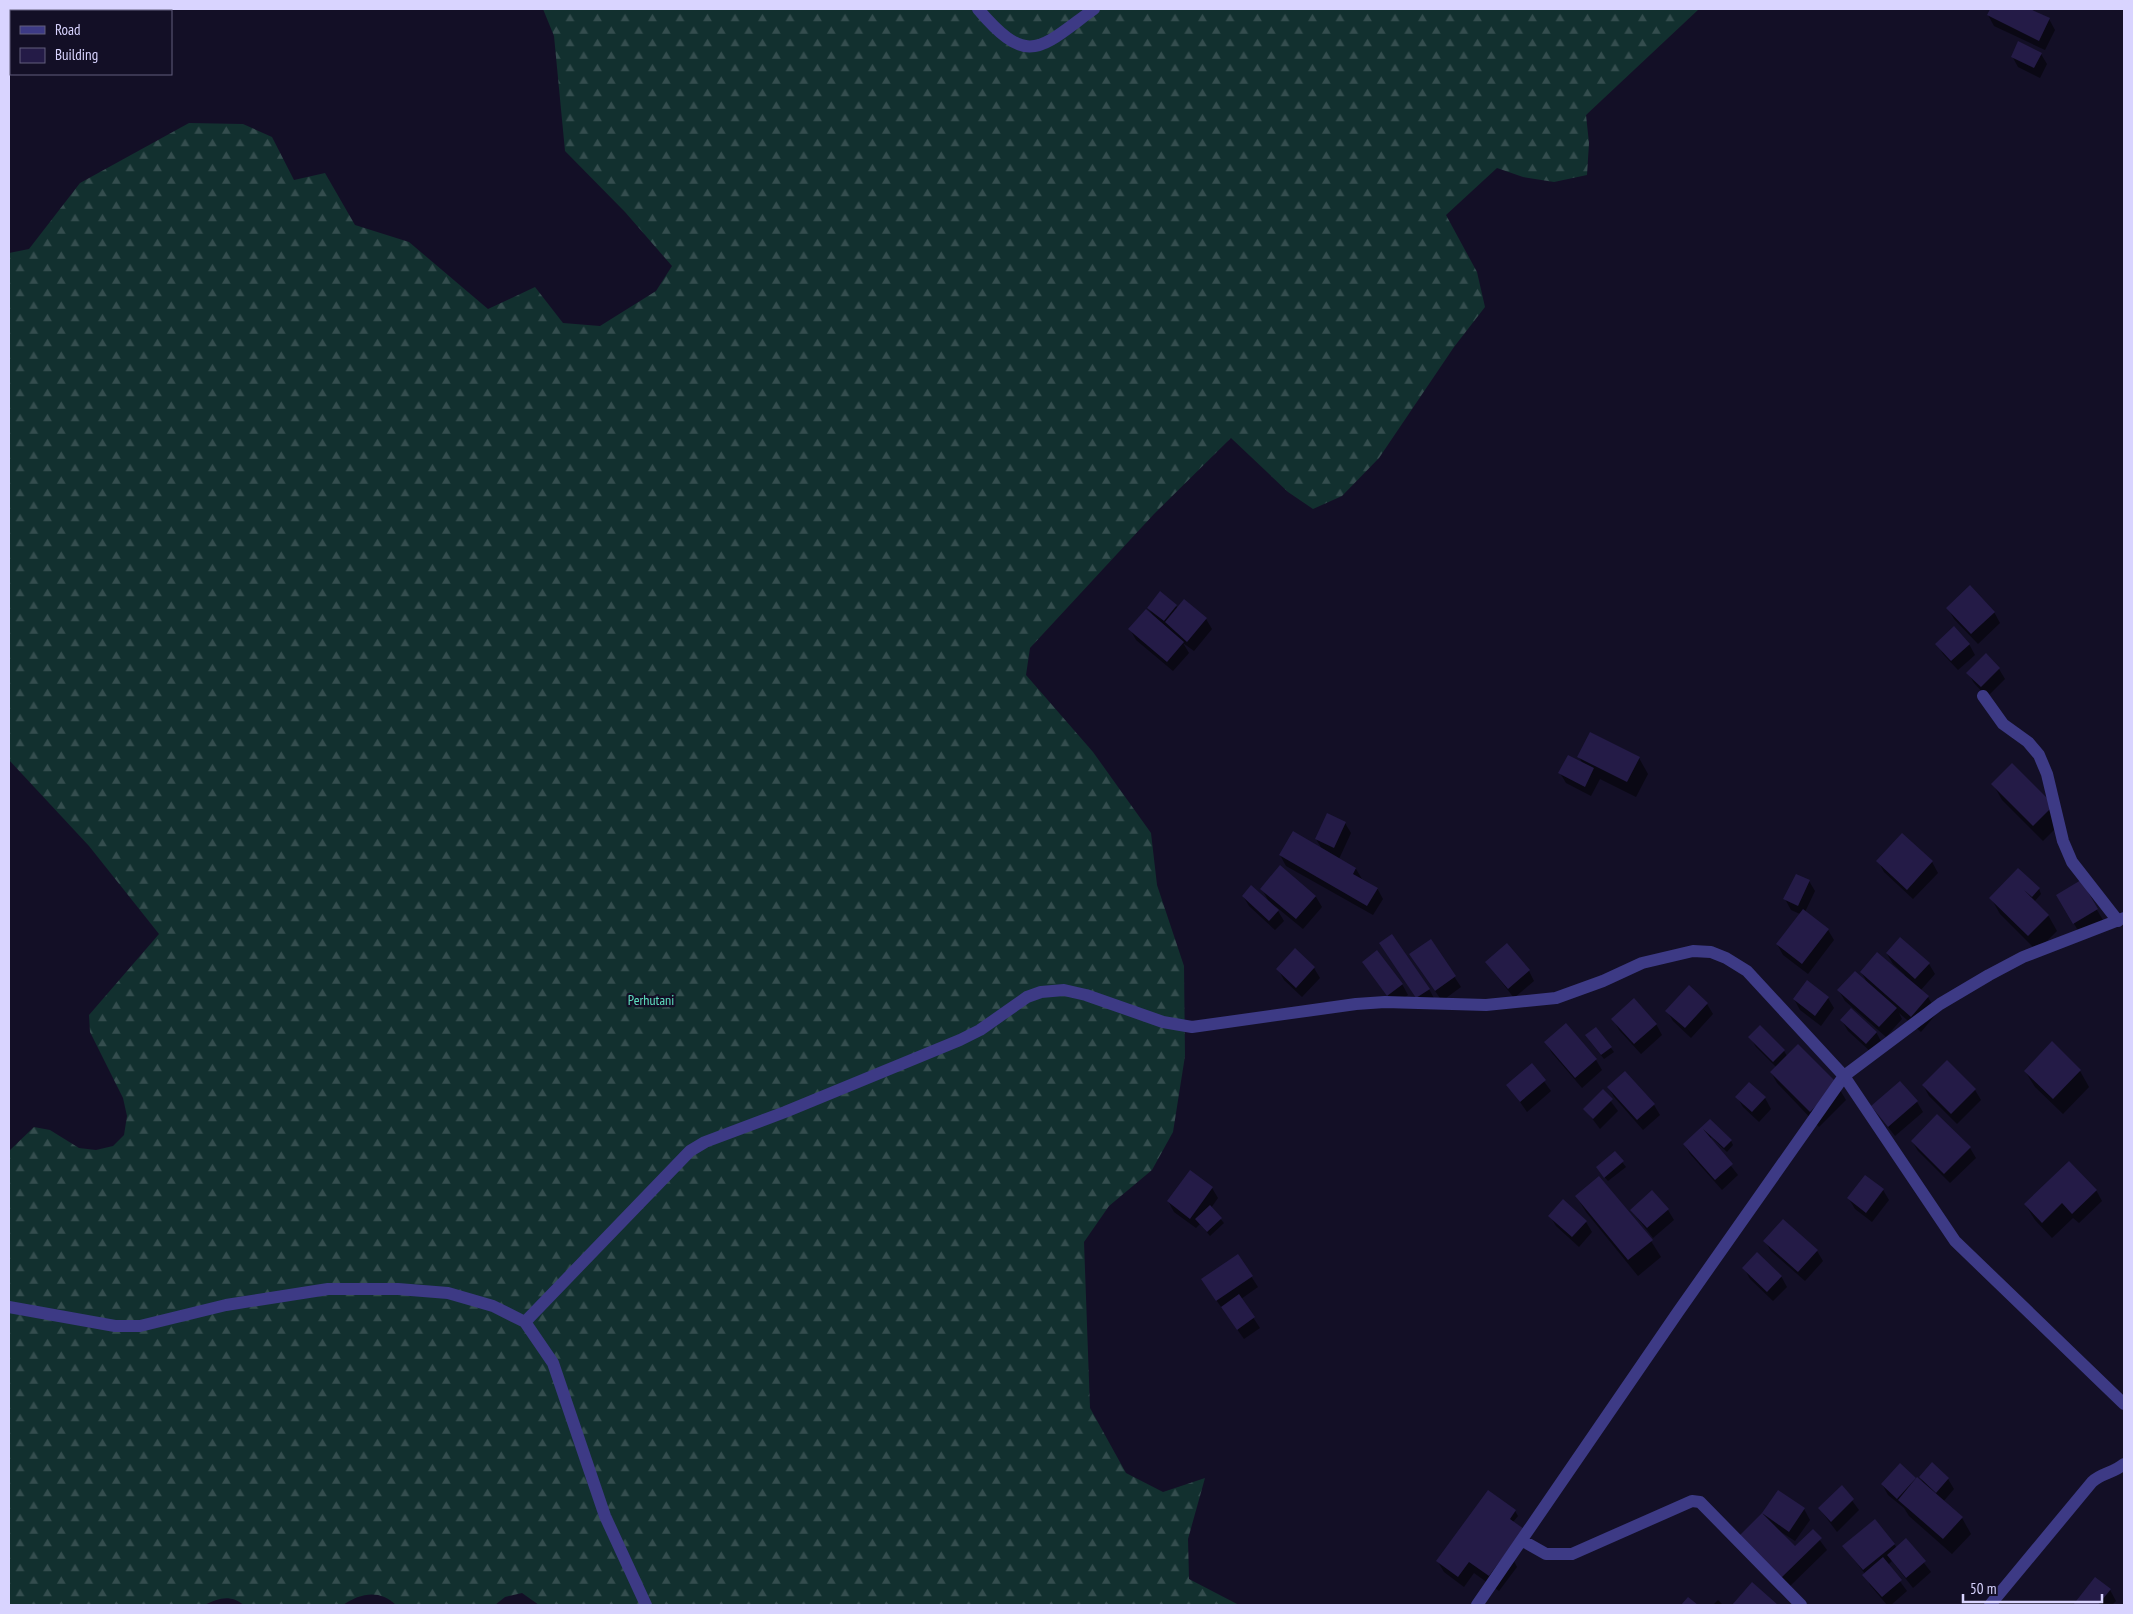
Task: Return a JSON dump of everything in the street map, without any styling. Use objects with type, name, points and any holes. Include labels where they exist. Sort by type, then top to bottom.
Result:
[{"type":"street","points":[[978,9],[1007,38],[1019,45],[1030,48],[1047,43],[1094,9]]},
{"type":"street","points":[[1477,1605],[1523,1541],[1678,1312],[1844,1076],[1940,1004],[1989,975],[2024,957],[2121,920],[2072,862],[2063,841],[2047,774],[2039,755],[2028,742],[2003,724],[1983,696]]},
{"type":"street","points":[[525,1322],[690,1151],[705,1142],[785,1112],[960,1040],[980,1030],[1027,997],[1041,992],[1064,990],[1163,1022],[1192,1027],[1356,1004],[1385,1002],[1486,1005],[1556,998],[1603,981],[1642,963],[1693,951],[1711,952],[1726,958],[1747,971],[1844,1076],[1955,1241],[2124,1404]]},
{"type":"street","points":[[9,1307],[115,1326],[140,1326],[226,1305],[328,1289],[398,1289],[448,1293],[493,1306],[525,1322],[553,1363],[605,1516],[646,1605]]},
{"type":"street","points":[[1990,1605],[2092,1482],[2098,1476],[2110,1473],[2124,1464]]},
{"type":"street","points":[[1523,1541],[1546,1554],[1572,1554],[1692,1501],[1700,1502],[1801,1605]]},
{"type":"green space","name":"Perhutani","points":[[543,9],[1699,9],[1586,115],[1589,143],[1587,175],[1554,182],[1523,177],[1497,168],[1446,215],[1477,272],[1485,307],[1454,347],[1379,458],[1342,496],[1313,509],[1288,492],[1231,438],[1154,514],[1030,648],[1026,675],[1093,752],[1151,833],[1157,885],[1184,966],[1185,1056],[1173,1132],[1152,1170],[1109,1206],[1084,1242],[1090,1408],[1126,1473],[1163,1492],[1205,1478],[1188,1539],[1189,1579],[1239,1605],[539,1605],[522,1593],[505,1597],[495,1605],[396,1605],[383,1597],[370,1595],[356,1598],[343,1605],[244,1605],[234,1599],[224,1598],[204,1605],[9,1605],[9,1151],[34,1127],[50,1130],[79,1148],[96,1150],[113,1146],[124,1135],[127,1116],[123,1098],[90,1032],[89,1015],[159,934],[89,846],[9,760],[9,253],[29,249],[80,183],[189,123],[243,124],[272,137],[294,180],[325,173],[355,225],[409,242],[488,309],[535,287],[563,323],[600,326],[656,291],[672,266],[625,212],[565,151],[554,36]]},
{"type":"building","points":[[1990,9],[2030,9],[2050,18],[2039,41],[1987,15]]},
{"type":"building","points":[[2018,41],[2042,53],[2034,68],[2011,57]]},
{"type":"building","points":[[1970,585],[1995,612],[1971,634],[1946,608]]},
{"type":"building","points":[[1160,591],[1177,605],[1164,621],[1147,608]]},
{"type":"building","points":[[1184,599],[1207,618],[1187,642],[1165,622]]},
{"type":"building","points":[[1146,609],[1184,642],[1167,662],[1128,629]]},
{"type":"building","points":[[1954,626],[1970,644],[1951,661],[1935,644]]},
{"type":"building","points":[[1986,653],[2000,668],[1981,687],[1966,673]]},
{"type":"building","points":[[1590,732],[1640,757],[1627,782],[1577,757]]},
{"type":"building","points":[[1568,755],[1594,768],[1585,787],[1558,773]]},
{"type":"building","points":[[2012,763],[2054,805],[2033,826],[1991,784]]},
{"type":"building","points":[[1327,813],[1346,822],[1334,848],[1315,839]]},
{"type":"building","points":[[1293,831],[1356,868],[1353,874],[1378,888],[1367,906],[1279,855]]},
{"type":"building","points":[[1902,833],[1933,861],[1907,890],[1876,861]]},
{"type":"building","points":[[1280,865],[1316,896],[1296,919],[1260,889]]},
{"type":"building","points":[[2018,868],[2040,888],[2032,897],[2024,890],[2049,915],[2028,936],[1989,898]]},
{"type":"building","points":[[1796,874],[1810,880],[1798,906],[1783,899]]},
{"type":"building","points":[[2081,880],[2098,909],[2073,924],[2056,895]]},
{"type":"building","points":[[1251,885],[1279,910],[1269,921],[1242,896]]},
{"type":"building","points":[[1803,909],[1829,929],[1802,964],[1776,944]]},
{"type":"building","points":[[1392,934],[1430,989],[1416,998],[1379,943]]},
{"type":"building","points":[[1900,937],[1930,963],[1915,979],[1886,953]]},
{"type":"building","points":[[1431,939],[1456,976],[1435,991],[1409,954]]},
{"type":"building","points":[[1507,943],[1530,970],[1508,989],[1485,962]]},
{"type":"building","points":[[1295,948],[1315,967],[1296,988],[1276,969]]},
{"type":"building","points":[[1377,950],[1403,984],[1387,996],[1362,962]]},
{"type":"building","points":[[1877,952],[1929,996],[1911,1017],[1860,972]]},
{"type":"building","points":[[1855,971],[1897,1008],[1879,1027],[1837,990]]},
{"type":"building","points":[[1807,980],[1829,997],[1815,1016],[1793,999]]},
{"type":"building","points":[[1689,985],[1708,1003],[1685,1028],[1665,1011]]},
{"type":"building","points":[[1634,998],[1657,1024],[1634,1044],[1611,1019]]},
{"type":"building","points":[[1851,1008],[1877,1032],[1866,1044],[1840,1020]]},
{"type":"building","points":[[1566,1023],[1597,1059],[1575,1078],[1544,1042]]},
{"type":"building","points":[[1760,1025],[1785,1050],[1773,1062],[1748,1037]]},
{"type":"building","points":[[1596,1027],[1612,1047],[1601,1055],[1585,1035]]},
{"type":"building","points":[[2052,1041],[2081,1070],[2053,1099],[2024,1071]]},
{"type":"building","points":[[1798,1044],[1838,1084],[1810,1112],[1770,1072]]},
{"type":"building","points":[[1947,1060],[1976,1089],[1951,1114],[1922,1085]]},
{"type":"building","points":[[1532,1063],[1546,1080],[1520,1102],[1506,1085]]},
{"type":"building","points":[[1625,1071],[1655,1104],[1637,1120],[1607,1087]]},
{"type":"building","points":[[1900,1081],[1918,1101],[1888,1127],[1871,1106]]},
{"type":"building","points":[[1749,1082],[1766,1097],[1752,1112],[1735,1097]]},
{"type":"building","points":[[1603,1089],[1613,1099],[1593,1119],[1583,1109]]},
{"type":"building","points":[[1937,1114],[1971,1147],[1944,1174],[1911,1141]]},
{"type":"building","points":[[1710,1119],[1732,1140],[1724,1148],[1703,1129],[1733,1164],[1715,1180],[1683,1144]]},
{"type":"building","points":[[1615,1151],[1624,1161],[1604,1178],[1596,1167]]},
{"type":"building","points":[[2069,1161],[2097,1190],[2072,1214],[2062,1203],[2042,1223],[2024,1204]]},
{"type":"building","points":[[1190,1170],[1213,1187],[1190,1219],[1167,1201]]},
{"type":"building","points":[[1865,1175],[1884,1189],[1866,1213],[1847,1198]]},
{"type":"building","points":[[1599,1176],[1653,1240],[1628,1260],[1575,1196]]},
{"type":"building","points":[[1652,1190],[1669,1209],[1647,1228],[1630,1210]]},
{"type":"building","points":[[1563,1199],[1587,1221],[1572,1237],[1548,1216]]},
{"type":"building","points":[[1210,1205],[1222,1218],[1207,1232],[1195,1219]]},
{"type":"building","points":[[1783,1219],[1818,1250],[1798,1272],[1763,1241]]},
{"type":"building","points":[[1757,1252],[1782,1276],[1767,1292],[1742,1268]]},
{"type":"building","points":[[1238,1254],[1253,1276],[1216,1301],[1201,1279]]},
{"type":"building","points":[[1239,1294],[1255,1317],[1237,1330],[1221,1307]]},
{"type":"building","points":[[1932,1462],[1949,1478],[1936,1493],[1919,1477]]},
{"type":"building","points":[[1900,1463],[1916,1478],[1897,1499],[1881,1484]]},
{"type":"building","points":[[1917,1477],[1963,1517],[1943,1539],[1898,1500]]},
{"type":"building","points":[[1842,1485],[1854,1499],[1831,1522],[1818,1508]]},
{"type":"building","points":[[1488,1490],[1516,1510],[1510,1519],[1524,1529],[1489,1576],[1469,1562],[1458,1577],[1436,1561]]},
{"type":"building","points":[[1778,1490],[1805,1508],[1789,1532],[1762,1513]]},
{"type":"building","points":[[1762,1513],[1795,1546],[1813,1529],[1822,1538],[1781,1578],[1739,1536]]},
{"type":"building","points":[[1875,1519],[1895,1544],[1863,1570],[1842,1546]]},
{"type":"building","points":[[1906,1538],[1926,1561],[1906,1578],[1887,1555]]},
{"type":"building","points":[[1883,1557],[1902,1580],[1882,1597],[1862,1575]]},
{"type":"building","points":[[2095,1577],[2111,1589],[2098,1605],[2073,1605]]},
{"type":"building","points":[[1752,1582],[1778,1605],[1732,1605]]},
{"type":"building","points":[[1688,1597],[1698,1605],[1681,1605]]}]
